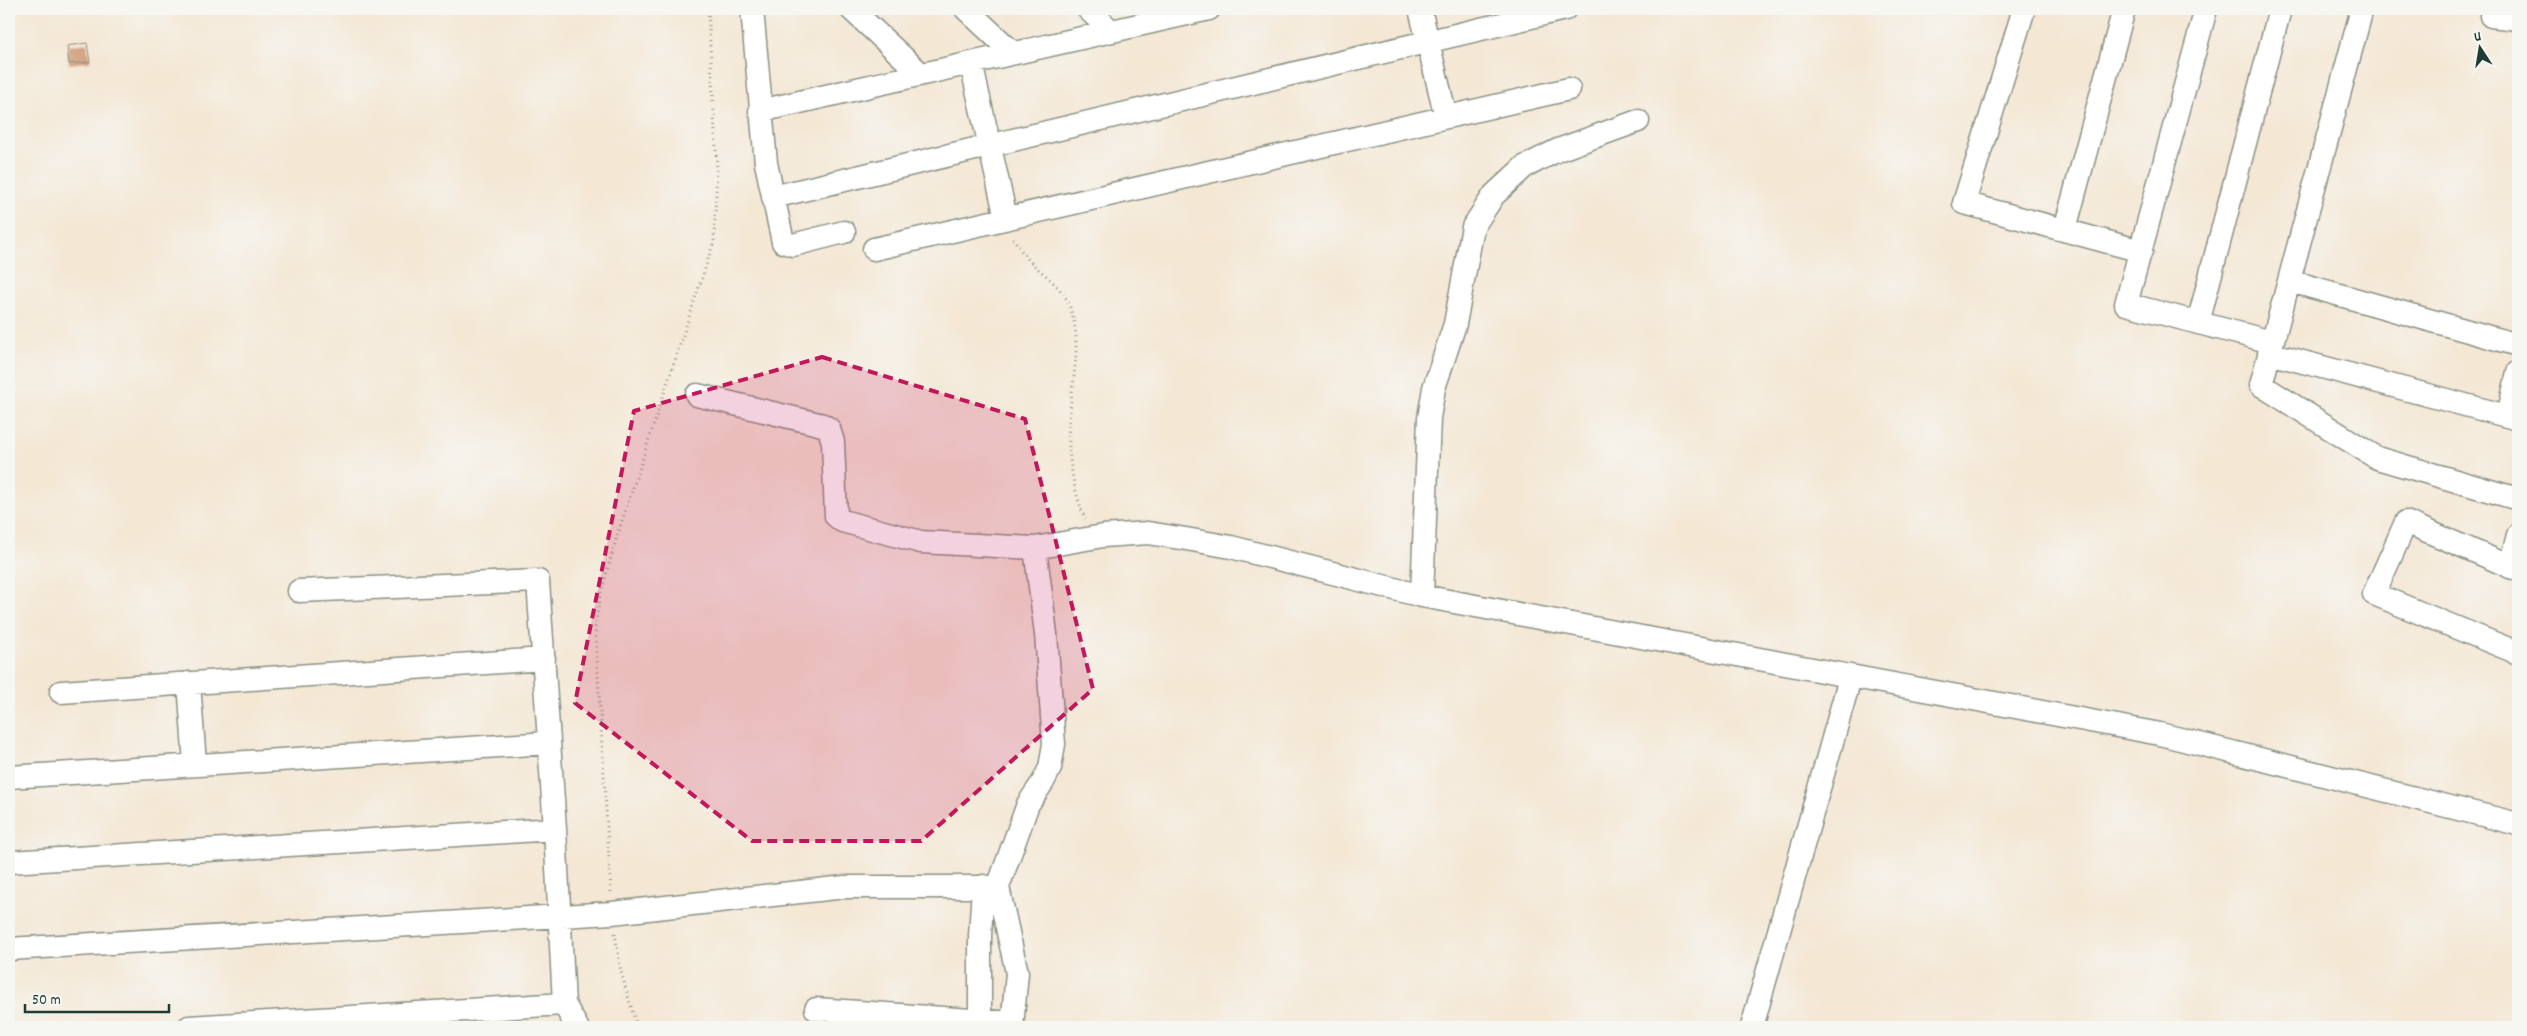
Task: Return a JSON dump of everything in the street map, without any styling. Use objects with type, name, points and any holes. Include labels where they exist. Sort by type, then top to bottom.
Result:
[{"type":"street","points":[[752,9],[760,111],[773,197],[784,242],[787,245],[844,232]]},
{"type":"street","points":[[851,9],[921,74]]},
{"type":"street","points":[[966,9],[1012,53]]},
{"type":"street","points":[[1088,9],[1114,30]]},
{"type":"street","points":[[1114,30],[1136,9]]},
{"type":"street","points":[[760,111],[1209,9]]},
{"type":"street","points":[[1420,9],[1446,117]]},
{"type":"street","points":[[773,197],[1565,9]]},
{"type":"street","points":[[2024,9],[1964,203],[2141,251]]},
{"type":"street","points":[[2065,229],[2124,9]]},
{"type":"street","points":[[2206,9],[2126,304],[2198,323],[2271,347],[2513,418],[2518,372]]},
{"type":"street","points":[[2198,323],[2280,9]]},
{"type":"street","points":[[2362,9],[2261,385],[2377,458],[2518,499]]},
{"type":"street","points":[[2491,16],[2518,19]]},
{"type":"street","points":[[971,63],[1006,218]]},
{"type":"street","points":[[874,249],[1569,89]]},
{"type":"street","points":[[1422,596],[1429,418],[1434,388],[1455,324],[1472,227],[1494,195],[1524,167],[1558,150],[1638,121]]},
{"type":"street","points":[[2290,281],[2518,345]]},
{"type":"street","points":[[697,396],[823,425],[829,429],[833,442],[835,511],[842,521],[922,542],[1035,548],[1093,538],[1148,533],[1186,539],[1231,548],[1422,596],[1850,678],[2160,734],[2518,824]]},
{"type":"street","points":[[2518,535],[2514,568],[2406,522],[2374,594],[2518,653]]},
{"type":"street","points":[[980,1021],[980,936],[990,886],[1028,804],[1044,782],[1050,768],[1054,744],[1046,634],[1035,548]]},
{"type":"street","points":[[299,592],[538,581],[555,829],[564,1004],[577,1027]]},
{"type":"street","points":[[60,692],[544,659]]},
{"type":"street","points":[[1752,1027],[1850,678]]},
{"type":"street","points":[[189,683],[195,764]]},
{"type":"street","points":[[9,777],[549,743]]},
{"type":"street","points":[[9,862],[555,829]]},
{"type":"street","points":[[9,949],[559,914],[612,913],[845,887],[990,886]]},
{"type":"street","points":[[816,1008],[1013,1025],[1017,973],[990,886]]},
{"type":"street","points":[[189,1027],[564,1004]]},
{"type":"path","points":[[637,1027],[621,972],[612,913],[595,627],[600,594],[618,533],[714,241],[717,167],[708,9]]},
{"type":"path","points":[[1006,218],[1011,235],[1027,257],[1054,283],[1068,302],[1076,322],[1075,369],[1068,440],[1071,466],[1083,513],[1093,538]]},
{"type":"highlighted area","points":[[822,357],[1025,419],[1093,689],[921,841],[752,841],[575,703],[634,411]]},
{"type":"building","points":[[87,43],[90,62],[69,64],[67,46]]}]
